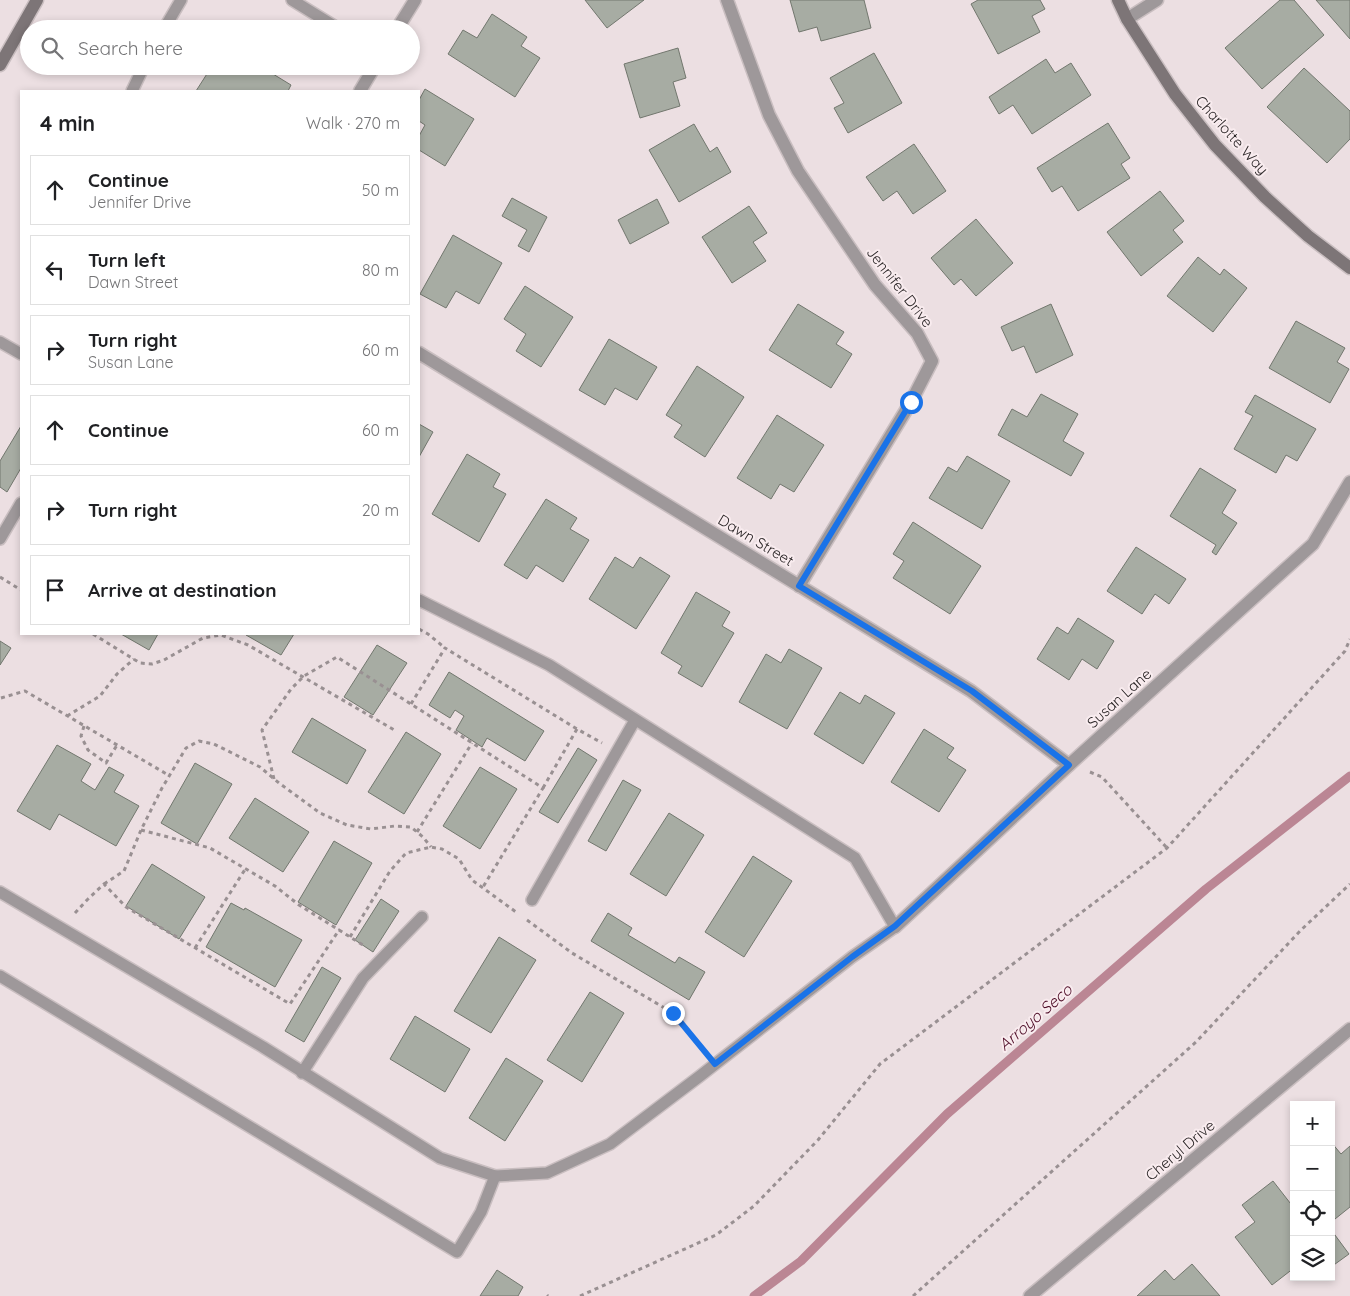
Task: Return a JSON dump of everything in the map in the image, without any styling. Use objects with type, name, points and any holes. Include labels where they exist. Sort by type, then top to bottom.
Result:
[{"type":"street","points":[[403,20],[415,0]]},
{"type":"street","name":"Jennifer Drive","points":[[727,0],[769,115],[798,171],[875,285],[918,333],[932,361],[911,402],[799,586]]},
{"type":"street","name":"Charlotte Way","points":[[1118,0],[1127,19],[1174,94],[1214,145],[1265,197],[1308,236],[1350,268]]},
{"type":"street","points":[[1127,19],[1157,0]]},
{"type":"street","points":[[26,20],[37,1]]},
{"type":"street","points":[[0,65],[20,30]]},
{"type":"street","points":[[361,90],[370,75]]},
{"type":"street","name":"Dawn Street","points":[[420,355],[972,691],[1069,765]]},
{"type":"street","name":"Susan Lane","points":[[895,926],[1313,544],[1350,482]]},
{"type":"street","name":"Cheryl Drive","points":[[1030,1296],[1350,1029]]},
{"type":"lane","points":[[169,20],[181,0]]},
{"type":"lane","points":[[292,0],[324,20]]},
{"type":"lane","points":[[132,90],[140,75]]},
{"type":"lane","points":[[0,342],[20,353]]},
{"type":"lane","points":[[0,539],[20,505]]},
{"type":"lane","points":[[0,892],[254,1042],[440,1158],[495,1176],[547,1173],[610,1144],[837,968],[895,926],[856,858],[549,665],[420,600]]},
{"type":"lane","points":[[532,900],[636,720]]},
{"type":"lane","points":[[302,1072],[363,978],[422,917]]},
{"type":"lane","points":[[0,976],[457,1252],[481,1212],[495,1176]]},
{"type":"path","points":[[0,577],[20,589]]},
{"type":"path","points":[[420,630],[445,648],[617,752]]},
{"type":"path","points":[[95,635],[140,663],[152,664],[164,660],[208,635]]},
{"type":"path","points":[[223,635],[248,645],[304,676],[396,731]]},
{"type":"path","points":[[580,1296],[716,1235],[754,1206],[818,1140],[880,1064],[1167,848],[1346,651],[1350,639]]},
{"type":"path","points":[[411,704],[445,648]]},
{"type":"path","points":[[1346,651],[1350,655]]},
{"type":"path","points":[[274,780],[262,730],[291,689],[304,676],[336,657],[543,788]]},
{"type":"path","points":[[67,716],[100,696],[117,674],[134,659]]},
{"type":"path","points":[[0,699],[25,691],[170,776]]},
{"type":"path","points":[[84,726],[81,736],[88,750],[106,763],[117,745]]},
{"type":"path","points":[[483,888],[577,729]]},
{"type":"path","points":[[62,929],[87,900],[104,884],[124,871],[141,830],[186,748],[199,741],[214,744],[260,767],[274,780],[320,813],[347,825],[371,828],[395,826],[411,828],[423,837],[431,847]]},
{"type":"path","points":[[417,832],[472,743]]},
{"type":"path","points":[[1069,765],[1102,777],[1167,848]]},
{"type":"path","points":[[141,830],[210,848],[275,886],[299,904],[382,958]]},
{"type":"path","points":[[350,937],[390,871],[406,853],[431,847],[442,849],[459,860],[472,880],[572,953],[673,1013],[715,1064]]},
{"type":"path","points":[[195,948],[246,868]]},
{"type":"path","points":[[104,884],[126,907],[290,1004],[339,930]]},
{"type":"path","points":[[913,1296],[1196,1042],[1301,930],[1350,884]]},
{"type":"building","points":[[585,0],[644,0],[607,28]]},
{"type":"building","points":[[790,0],[864,0],[871,28],[821,41],[817,27],[799,32]]},
{"type":"building","points":[[978,0],[1040,0],[1045,9],[1032,16],[1040,32],[998,54],[971,4]]},
{"type":"building","points":[[1280,0],[1294,0],[1324,35],[1262,89],[1225,48]]},
{"type":"building","points":[[1316,0],[1350,0],[1350,39]]},
{"type":"building","points":[[492,14],[527,37],[521,46],[540,58],[515,97],[448,54],[463,30],[477,38]]},
{"type":"building","points":[[678,48],[686,78],[673,82],[680,106],[640,118],[624,64]]},
{"type":"building","points":[[874,53],[902,103],[848,133],[834,108],[844,103],[830,78]]},
{"type":"building","points":[[1046,59],[1055,73],[1071,63],[1091,95],[1032,134],[1013,105],[999,114],[989,97]]},
{"type":"building","points":[[1304,68],[1350,111],[1350,139],[1327,163],[1267,107]]},
{"type":"building","points":[[206,75],[275,75],[291,85],[288,90],[197,90]]},
{"type":"building","points":[[425,89],[474,119],[445,166],[420,151],[420,134],[425,125],[420,122],[420,98]]},
{"type":"building","points":[[1108,123],[1130,158],[1121,164],[1130,178],[1078,211],[1062,186],[1052,192],[1037,168]]},
{"type":"building","points":[[694,124],[710,152],[717,147],[731,172],[679,202],[649,150]]},
{"type":"building","points":[[914,144],[946,191],[913,214],[897,191],[883,201],[866,177]]},
{"type":"building","points":[[1160,191],[1184,221],[1173,230],[1183,242],[1141,276],[1107,232]]},
{"type":"building","points":[[512,198],[547,217],[529,252],[518,246],[527,230],[502,216]]},
{"type":"building","points":[[657,199],[669,223],[630,244],[618,220]]},
{"type":"building","points":[[749,206],[767,233],[753,242],[766,261],[732,283],[702,237]]},
{"type":"building","points":[[976,219],[1013,263],[976,296],[961,279],[954,285],[931,258]]},
{"type":"building","points":[[453,235],[502,263],[479,304],[456,291],[446,308],[420,294]]},
{"type":"building","points":[[1198,257],[1220,275],[1224,269],[1247,288],[1213,332],[1167,296]]},
{"type":"building","points":[[525,286],[573,317],[541,367],[516,351],[526,334],[504,319]]},
{"type":"building","points":[[798,304],[844,332],[836,344],[852,354],[831,388],[769,350]]},
{"type":"building","points":[[1051,304],[1073,355],[1036,373],[1024,346],[1012,351],[1001,327]]},
{"type":"building","points":[[1296,321],[1345,348],[1337,362],[1349,369],[1330,403],[1269,368]]},
{"type":"building","points":[[609,339],[657,367],[637,400],[615,388],[605,405],[579,390]]},
{"type":"building","points":[[697,366],[744,397],[705,457],[674,437],[682,425],[666,415]]},
{"type":"building","points":[[1041,394],[1078,414],[1063,441],[1084,453],[1071,476],[998,435],[1012,409],[1027,417]]},
{"type":"building","points":[[1255,395],[1316,429],[1297,461],[1286,455],[1276,473],[1234,449],[1253,416],[1245,412]]},
{"type":"building","points":[[777,415],[824,445],[794,492],[780,484],[771,499],[737,478]]},
{"type":"building","points":[[420,425],[433,432],[420,455]]},
{"type":"building","points":[[20,428],[20,470],[7,492],[0,487],[0,461]]},
{"type":"building","points":[[467,454],[500,474],[493,487],[506,494],[479,542],[432,514]]},
{"type":"building","points":[[967,456],[1010,481],[982,529],[929,498],[948,467],[957,472]]},
{"type":"building","points":[[1200,468],[1236,490],[1222,513],[1237,523],[1216,555],[1212,552],[1216,545],[1170,516]]},
{"type":"building","points":[[546,499],[577,518],[570,529],[589,540],[563,582],[536,565],[527,579],[504,565]]},
{"type":"building","points":[[913,522],[981,566],[950,614],[893,578],[904,561],[893,554]]},
{"type":"building","points":[[1136,547],[1186,579],[1169,604],[1155,594],[1142,614],[1107,591]]},
{"type":"building","points":[[615,557],[633,568],[640,557],[670,576],[636,629],[589,599]]},
{"type":"building","points":[[696,592],[730,612],[722,626],[734,633],[702,687],[678,673],[682,666],[661,653]]},
{"type":"building","points":[[1078,618],[1114,641],[1097,669],[1082,659],[1069,680],[1037,659],[1057,627],[1068,634]]},
{"type":"building","points":[[123,635],[157,635],[149,650]]},
{"type":"building","points":[[246,635],[293,635],[281,655]]},
{"type":"building","points":[[0,641],[11,648],[0,665]]},
{"type":"building","points":[[377,645],[407,663],[373,715],[344,697]]},
{"type":"building","points":[[789,649],[822,668],[787,729],[739,702],[766,654],[781,663]]},
{"type":"building","points":[[449,672],[544,731],[525,761],[487,738],[482,747],[456,730],[464,716],[455,710],[450,718],[429,705]]},
{"type":"building","points":[[840,692],[860,704],[865,695],[895,713],[863,764],[814,734]]},
{"type":"building","points":[[312,718],[366,750],[347,784],[292,752]]},
{"type":"building","points":[[924,729],[954,748],[947,758],[966,770],[939,812],[891,782]]},
{"type":"building","points":[[406,732],[441,754],[404,814],[368,792]]},
{"type":"building","points":[[57,745],[91,764],[81,781],[95,790],[109,767],[124,775],[114,792],[139,806],[116,846],[59,814],[50,830],[17,811]]},
{"type":"building","points":[[578,748],[597,760],[558,823],[539,812]]},
{"type":"building","points":[[195,763],[232,784],[197,844],[161,823]]},
{"type":"building","points":[[480,767],[517,789],[480,849],[443,826]]},
{"type":"building","points":[[623,780],[641,790],[606,851],[588,841]]},
{"type":"building","points":[[255,798],[309,832],[283,872],[229,838]]},
{"type":"building","points":[[669,813],[704,835],[666,896],[630,874]]},
{"type":"building","points":[[334,841],[372,863],[336,925],[298,902]]},
{"type":"building","points":[[753,856],[792,881],[744,957],[705,932]]},
{"type":"building","points":[[152,864],[205,897],[179,939],[126,906]]},
{"type":"building","points":[[381,899],[399,911],[373,952],[355,940]]},
{"type":"building","points":[[231,903],[244,910],[245,908],[302,940],[275,987],[206,947]]},
{"type":"building","points":[[608,913],[632,928],[628,935],[675,963],[679,957],[705,972],[689,1000],[591,941]]},
{"type":"building","points":[[499,937],[536,960],[491,1033],[454,1011]]},
{"type":"building","points":[[322,967],[341,978],[304,1042],[285,1031]]},
{"type":"building","points":[[590,992],[624,1013],[582,1082],[547,1060]]},
{"type":"building","points":[[415,1016],[470,1049],[445,1092],[390,1059]]},
{"type":"building","points":[[506,1058],[543,1081],[505,1141],[469,1118]]},
{"type":"building","points":[[1350,1146],[1350,1207],[1335,1219],[1335,1147],[1341,1154]]},
{"type":"building","points":[[1273,1181],[1290,1203],[1290,1271],[1272,1285],[1235,1237],[1255,1222],[1242,1205]]},
{"type":"building","points":[[1335,1235],[1349,1254],[1335,1264]]},
{"type":"building","points":[[1192,1264],[1220,1296],[1137,1296],[1165,1270],[1174,1280]]},
{"type":"building","points":[[497,1270],[523,1287],[518,1296],[480,1296]]},
{"type":"waterway","name":"Arroyo Seco","points":[[754,1296],[801,1261],[947,1114],[1206,889],[1350,776]]},
{"type":"route","points":[[673,1013],[715,1064],[799,997],[895,926],[1069,765],[972,691],[799,586],[911,402]]}]
